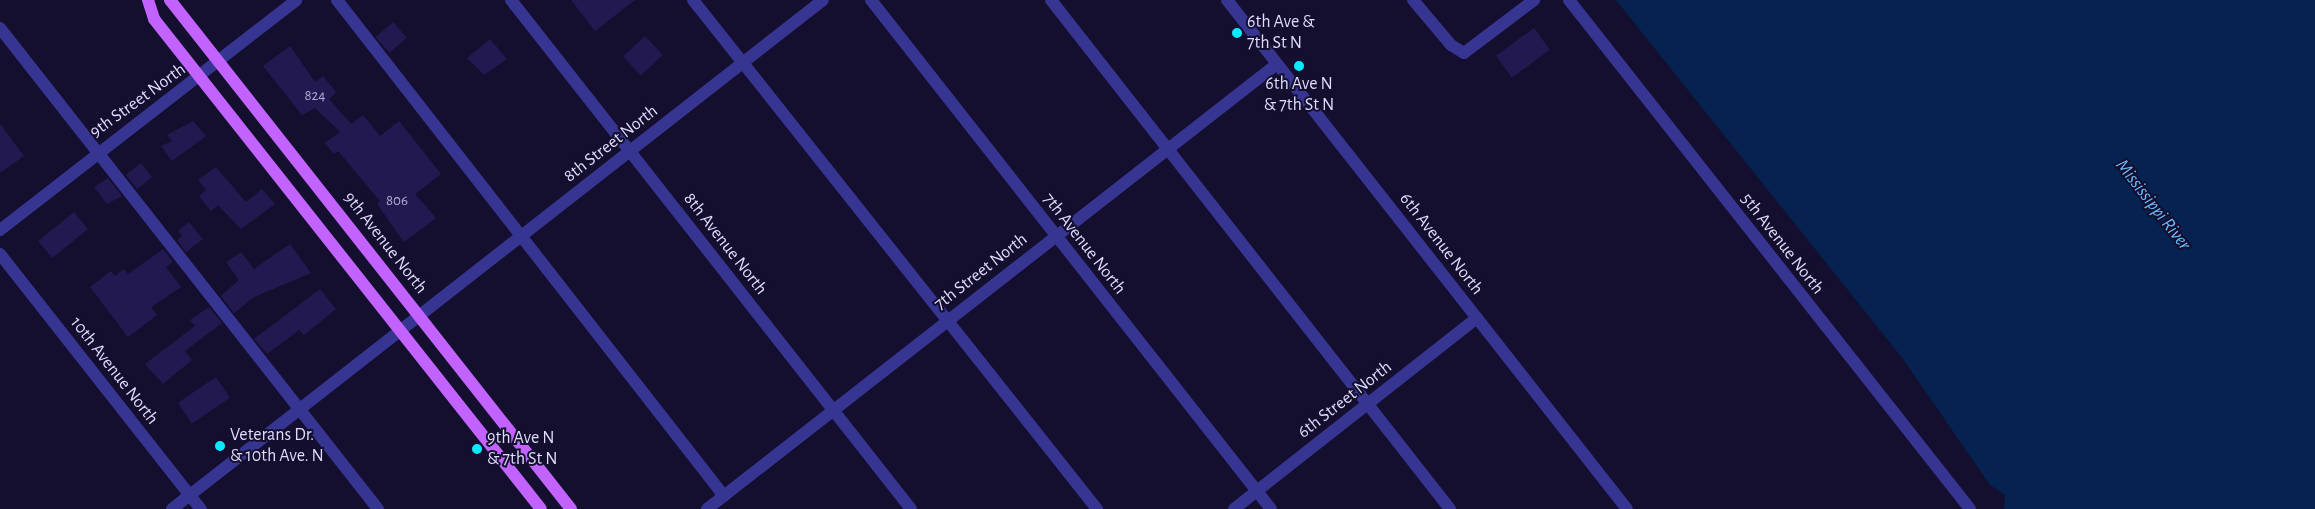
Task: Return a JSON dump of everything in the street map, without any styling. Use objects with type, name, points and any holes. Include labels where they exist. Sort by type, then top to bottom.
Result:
[{"type":"main road","points":[[148,0],[154,18],[541,509]]},
{"type":"main road","name":"9th Avenue North","points":[[170,0],[571,509]]},
{"type":"street","name":"9th Street North","points":[[0,230],[98,152],[201,77],[296,0]]},
{"type":"street","points":[[337,0],[724,496]]},
{"type":"street","name":"8th Avenue North","points":[[511,0],[911,509]]},
{"type":"street","points":[[693,0],[949,320],[1097,509]]},
{"type":"street","name":"8th Street North","points":[[172,509],[823,0]]},
{"type":"street","name":"7th Avenue North","points":[[871,0],[1270,509]]},
{"type":"street","points":[[1051,0],[1450,509]]},
{"type":"street","name":"6th Avenue North","points":[[1227,0],[1627,509]]},
{"type":"street","points":[[1413,0],[1451,45],[1464,53],[1534,0]]},
{"type":"street","name":"5th Avenue North","points":[[1569,0],[1970,509]]},
{"type":"street","points":[[0,28],[378,509]]},
{"type":"street","name":"7th Street North","points":[[707,509],[1277,64]]},
{"type":"street","name":"10th Avenue North","points":[[0,254],[201,509]]},
{"type":"street","name":"6th Street North","points":[[1234,509],[1477,318]]},
{"type":"water","name":"Mississippi River","points":[[1616,0],[2315,0],[2315,509],[2004,509],[2005,495],[1990,485],[1903,359]]},
{"type":"building","points":[[571,0],[635,0],[595,31]]},
{"type":"building","points":[[393,22],[407,38],[389,53],[376,37]]},
{"type":"building","points":[[1534,28],[1550,50],[1512,77],[1496,56]]},
{"type":"building","points":[[645,36],[663,55],[641,75],[623,56]]},
{"type":"building","points":[[490,39],[507,59],[484,75],[467,58]]},
{"type":"building","points":[[290,46],[315,82],[323,76],[336,92],[329,99],[351,124],[363,115],[380,136],[399,121],[441,174],[415,194],[436,218],[404,242],[377,204],[380,201],[338,151],[334,154],[325,143],[340,132],[315,108],[302,115],[263,66]]},
{"type":"building","points":[[193,121],[206,136],[172,161],[161,146],[172,141],[167,135]]},
{"type":"building","points":[[0,124],[24,156],[0,173]]},
{"type":"building","points":[[141,163],[152,177],[137,189],[126,175]]},
{"type":"building","points":[[216,167],[246,202],[262,189],[275,204],[241,229],[218,205],[211,211],[199,196],[206,190],[198,180]]},
{"type":"building","points":[[108,178],[122,196],[107,204],[94,187]]},
{"type":"building","points":[[74,212],[88,229],[52,258],[38,241]]},
{"type":"building","points":[[189,222],[203,239],[186,252],[177,240],[182,236],[178,231]]},
{"type":"building","points":[[290,244],[311,273],[254,297],[234,313],[221,296],[239,280],[226,262],[241,252],[254,269]]},
{"type":"building","points":[[163,249],[173,262],[166,267],[181,287],[151,307],[157,315],[128,337],[90,287],[111,271],[115,276],[124,269],[128,274]]},
{"type":"building","points":[[320,289],[336,309],[304,335],[299,330],[267,354],[254,339]]},
{"type":"building","points":[[209,307],[222,323],[185,351],[192,360],[163,384],[145,364],[195,326],[190,320]]},
{"type":"building","points":[[216,377],[230,398],[192,423],[178,403]]},
{"type":"place","name":"6th Ave & 7th St N","points":[[1237,33]]},
{"type":"place","name":"6th Ave N & 7th St N","points":[[1299,66]]},
{"type":"place","name":"Veterans Dr. & 10th Ave. N","points":[[220,446]]},
{"type":"place","name":"9th Ave N & 7th St N","points":[[477,449]]}]
